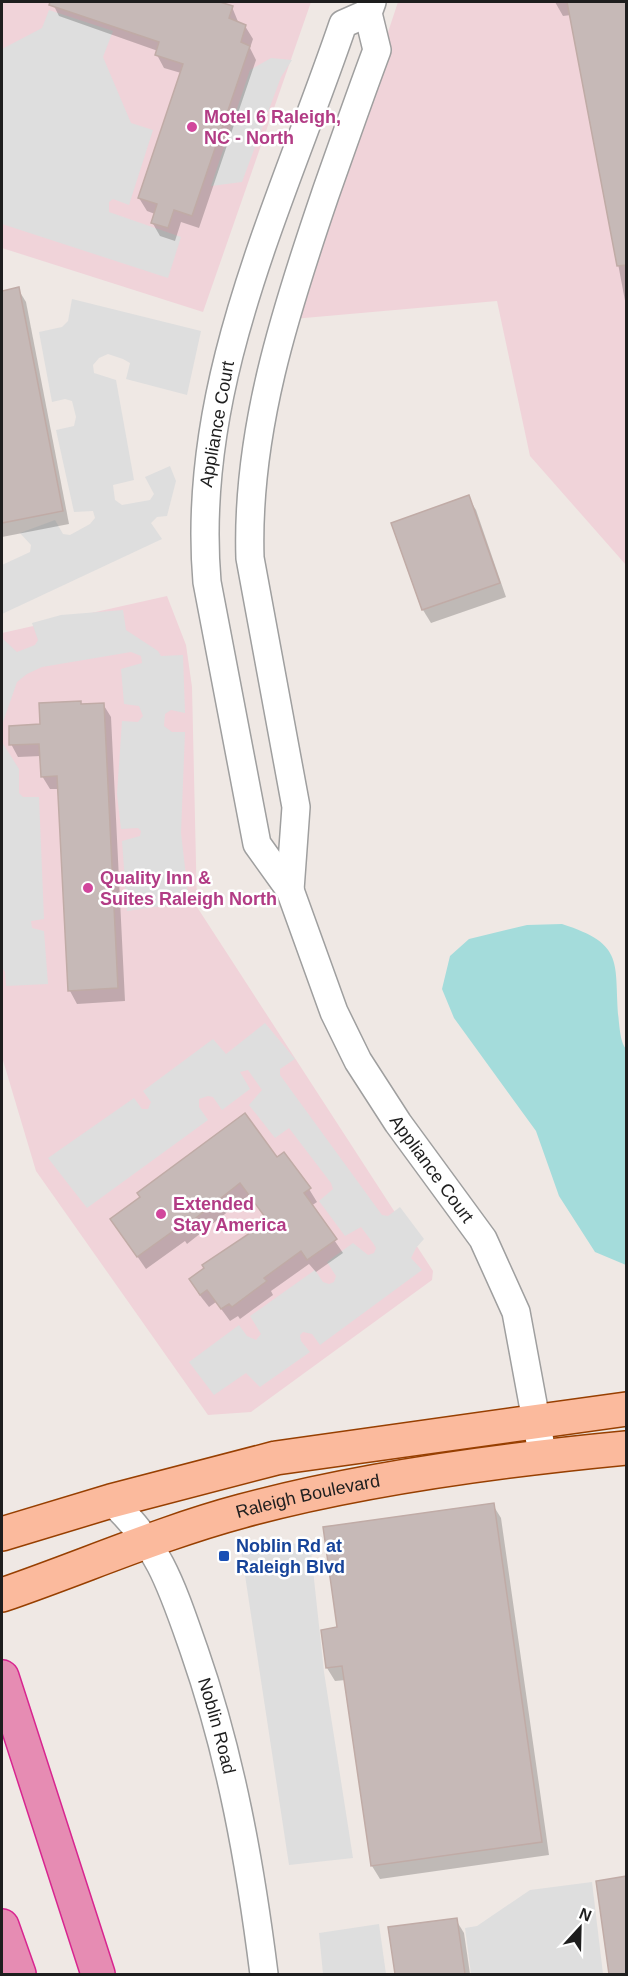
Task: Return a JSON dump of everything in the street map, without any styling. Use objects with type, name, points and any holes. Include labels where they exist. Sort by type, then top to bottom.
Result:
[{"type":"highway","points":[[2,1678],[98,1974]]},
{"type":"highway","points":[[2,1926],[19,1974]]},
{"type":"main road","points":[[2,1534],[111,1501],[276,1458],[627,1409]]},
{"type":"main road","name":"Raleigh Boulevard","points":[[2,1595],[241,1511],[364,1484],[627,1448]]},
{"type":"street","name":"Appliance Court","points":[[290,890],[296,807],[250,558],[248,516],[252,475],[273,369],[300,272],[377,50],[370,7],[343,24],[274,206],[226,369],[208,453],[204,495],[207,582],[257,844],[290,890],[334,1012],[358,1061],[398,1123],[483,1239],[516,1312],[538,1421],[543,1458]]},
{"type":"street","name":"Noblin Road","points":[[111,1501],[134,1521],[150,1542],[169,1579],[214,1708],[240,1813],[264,1974]]},
{"type":"shaded area","points":[[2,2],[311,2],[203,312],[2,248]]},
{"type":"shaded area","points":[[398,2],[626,2],[626,565],[530,456],[497,301],[293,319]]},
{"type":"shaded area","points":[[49,10],[113,31],[103,57],[131,123],[153,130],[129,205],[113,199],[109,202],[109,212],[181,237],[168,278],[2,224],[2,49],[42,28]]},
{"type":"shaded area","points":[[271,58],[292,60],[281,77],[242,182],[211,186],[250,70]]},
{"type":"shaded area","points":[[72,299],[201,331],[187,395],[126,379],[130,363],[108,354],[99,358],[93,365],[94,373],[116,380],[134,480],[113,485],[115,500],[122,505],[150,500],[154,494],[145,477],[170,466],[176,481],[167,516],[157,517],[151,523],[162,539],[2,614],[2,565],[30,552],[31,545],[20,533],[55,520],[63,534],[70,535],[90,524],[95,518],[93,511],[74,512],[56,430],[74,426],[76,417],[72,401],[65,399],[52,402],[39,332],[62,327],[68,321]]},
{"type":"shaded area","points":[[167,596],[186,645],[192,687],[197,907],[433,1271],[432,1280],[251,1412],[208,1415],[36,1171],[2,1057],[2,633]]},
{"type":"shaded area","points":[[123,610],[126,630],[158,651],[161,656],[183,655],[185,713],[171,710],[165,714],[164,726],[172,732],[185,732],[181,833],[189,902],[127,911],[122,841],[140,836],[141,831],[138,828],[121,829],[117,794],[122,721],[138,722],[143,716],[139,706],[124,704],[121,669],[142,663],[141,656],[131,652],[42,667],[27,674],[17,682],[2,725],[2,638],[17,652],[35,645],[38,640],[32,623],[61,615]]},
{"type":"shaded area","points":[[2,742],[19,769],[19,793],[23,797],[39,797],[44,919],[31,921],[32,928],[44,931],[48,984],[6,986],[5,972],[2,967]]},
{"type":"shaded area","points":[[265,1023],[295,1059],[280,1069],[280,1075],[382,1215],[388,1216],[400,1207],[424,1239],[411,1258],[422,1270],[320,1345],[312,1334],[303,1332],[300,1335],[301,1341],[310,1352],[260,1387],[246,1373],[214,1395],[189,1362],[239,1325],[247,1336],[256,1340],[261,1334],[250,1316],[315,1270],[323,1282],[329,1284],[334,1282],[336,1276],[327,1262],[353,1243],[368,1255],[374,1253],[376,1248],[361,1227],[345,1236],[319,1201],[333,1189],[331,1183],[289,1128],[275,1138],[249,1105],[262,1090],[248,1070],[240,1072],[250,1089],[222,1110],[213,1097],[199,1099],[199,1107],[208,1120],[87,1208],[48,1158],[134,1098],[142,1109],[148,1109],[151,1102],[143,1091],[213,1039],[226,1054]]},
{"type":"shaded area","points":[[310,1542],[324,1672],[353,1858],[289,1865],[241,1549]]},
{"type":"shaded area","points":[[592,1882],[603,1974],[471,1974],[465,1928],[477,1926],[530,1890]]},
{"type":"shaded area","points":[[379,1924],[386,1974],[323,1974],[319,1933]]},
{"type":"water","points":[[562,924],[598,940],[613,959],[616,971],[620,1030],[626,1049],[626,1265],[595,1252],[559,1196],[536,1131],[454,1018],[442,989],[450,956],[469,939],[527,925]]},
{"type":"building","name":"Motel 6 Raleigh, NC - North","points":[[50,2],[220,2],[233,6],[229,18],[246,25],[241,42],[250,46],[192,216],[174,210],[168,228],[151,223],[157,204],[138,198],[183,64],[155,55],[159,42],[49,5]]},
{"type":"building","points":[[567,2],[627,2],[627,265],[617,266]]},
{"type":"building","points":[[19,287],[63,511],[2,523],[2,291]]},
{"type":"building","points":[[469,495],[500,583],[422,610],[391,523]]},
{"type":"building","name":"Quality Inn & Suites Raleigh North","points":[[81,701],[81,704],[104,703],[118,988],[68,991],[57,776],[41,777],[39,744],[9,745],[9,726],[40,724],[39,703]]},
{"type":"building","name":"Extended Stay America","points":[[245,1113],[277,1157],[284,1152],[311,1188],[304,1193],[337,1239],[307,1260],[301,1251],[264,1278],[267,1281],[232,1307],[229,1304],[221,1309],[207,1290],[200,1295],[189,1279],[204,1268],[202,1265],[268,1221],[240,1183],[178,1232],[176,1229],[137,1257],[110,1219],[140,1197],[137,1193]]},
{"type":"building","points":[[494,1503],[542,1842],[371,1866],[342,1666],[326,1668],[321,1630],[337,1627],[323,1527]]},
{"type":"building","points":[[627,1876],[627,1974],[609,1974],[596,1881]]},
{"type":"building","points":[[457,1918],[465,1974],[395,1974],[388,1927]]},
{"type":"place","name":"Motel 6 Raleigh, NC - North","points":[[192,127]]},
{"type":"place","name":"Quality Inn & Suites Raleigh North","points":[[88,888]]},
{"type":"place","name":"Extended Stay America","points":[[161,1214]]},
{"type":"place","name":"Noblin Rd at Raleigh Blvd","points":[[224,1556]]}]
